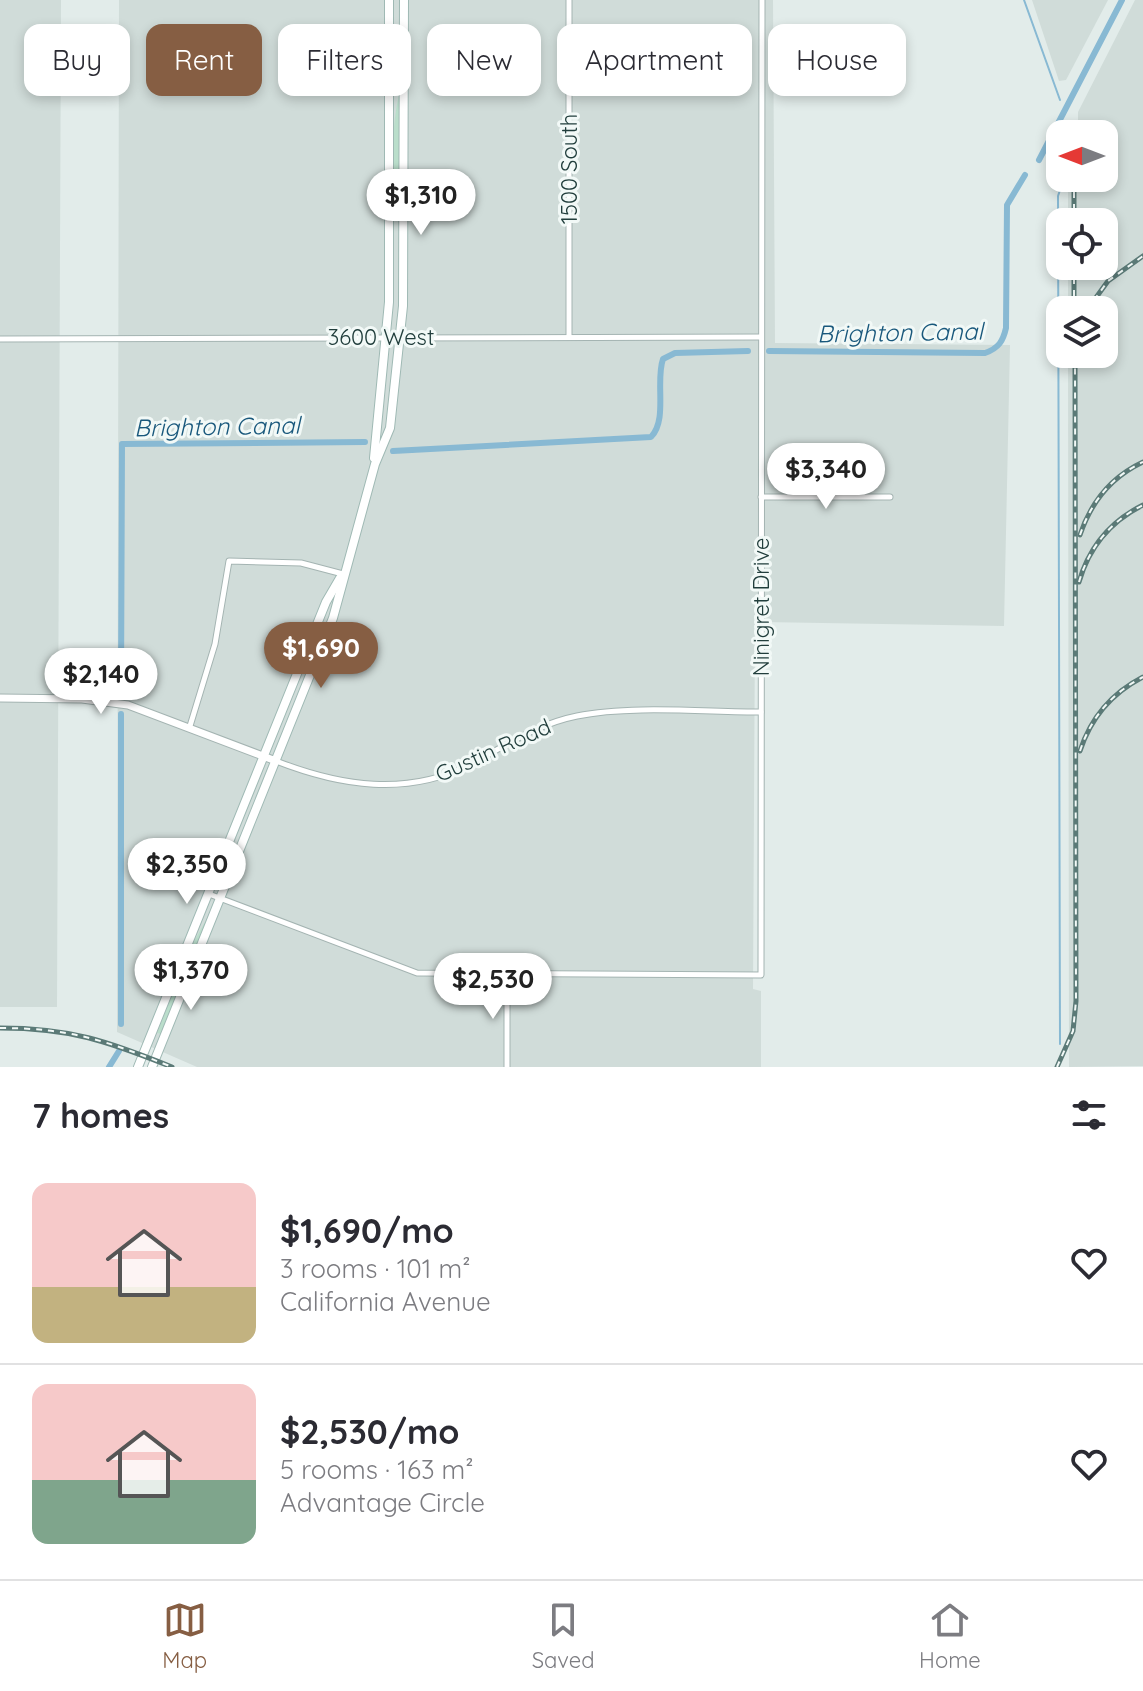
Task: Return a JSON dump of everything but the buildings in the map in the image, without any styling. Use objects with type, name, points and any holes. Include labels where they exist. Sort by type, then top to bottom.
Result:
[{"type":"main road","points":[[389,0],[389,24]]},
{"type":"main road","points":[[404,0],[404,24]]},
{"type":"main road","points":[[375,464],[374,431],[386,337],[390,233],[389,96]]},
{"type":"main road","points":[[152,1067],[334,613],[375,464],[390,428],[402,337],[404,96]]},
{"type":"main road","points":[[390,233],[405,233]]},
{"type":"main road","points":[[138,1067],[326,602],[343,574]]},
{"type":"street","name":"1500 South","points":[[569,0],[569,337]]},
{"type":"street","name":"Ninigret Drive","points":[[507,974],[761,975],[762,0]]},
{"type":"street","name":"3600 West","points":[[0,339],[761,337]]},
{"type":"street","points":[[761,497],[890,497]]},
{"type":"street","points":[[190,726],[215,644],[229,561],[301,563],[343,574]]},
{"type":"street","points":[[0,698],[112,702],[190,726],[276,761]]},
{"type":"street","name":"Gustin Road","points":[[276,761],[344,782],[398,785],[452,772],[527,732],[578,716],[761,712]]},
{"type":"street","points":[[209,894],[410,972],[507,974],[507,1067]]},
{"type":"shaded area","points":[[0,0],[61,0],[61,24],[24,24],[24,96],[61,96],[57,1007],[0,1007]]},
{"type":"shaded area","points":[[119,0],[773,0],[773,24],[768,24],[768,96],[774,96],[775,343],[1010,345],[1004,626],[755,622],[753,989],[761,991],[761,1067],[197,1067],[117,1032],[119,96],[130,96],[130,24],[119,24]]},
{"type":"shaded area","points":[[1032,0],[1108,0],[1066,80],[1059,81]]},
{"type":"shaded area","points":[[1135,0],[1143,0],[1143,1066],[1069,1067],[1068,368],[1118,368],[1118,296],[1068,296],[1068,280],[1118,280],[1118,208],[1068,208],[1068,192],[1118,192],[1118,120],[1078,120],[1078,112]]},
{"type":"green space","points":[[399,96],[400,222],[395,190],[394,127]]},
{"type":"green space","points":[[210,913],[161,1034],[157,1033],[192,945]]},
{"type":"waterway","points":[[1024,0],[1060,100]]},
{"type":"waterway","name":"Brighton Canal","points":[[1039,160],[1122,0]]},
{"type":"waterway","name":"Brighton Canal","points":[[769,351],[985,353],[994,349],[1002,340],[1006,328],[1007,205],[1025,175]]},
{"type":"waterway","points":[[1059,192],[1060,1044]]},
{"type":"waterway","name":"Brighton Canal","points":[[393,451],[651,437],[659,421],[663,359],[675,353],[748,351]]},
{"type":"waterway","name":"Brighton Canal","points":[[121,691],[122,444],[365,442]]},
{"type":"waterway","name":"Brighton Canal","points":[[121,714],[121,1024]]},
{"type":"waterway","name":"Brighton Canal","points":[[109,1067],[119,1051]]},
{"type":"railway","points":[[1074,192],[1074,208]]},
{"type":"railway","points":[[1097,296],[1108,281],[1143,256]]},
{"type":"railway","points":[[1074,280],[1074,296]]},
{"type":"railway","points":[[1057,1067],[1073,1031],[1076,1001],[1075,368]]},
{"type":"railway","points":[[1080,535],[1096,501],[1121,475],[1143,462]]},
{"type":"railway","points":[[1079,582],[1089,557],[1103,536],[1131,511],[1143,505]]},
{"type":"railway","points":[[1080,751],[1090,727],[1104,707],[1143,677]]},
{"type":"railway","points":[[0,1028],[68,1033],[128,1050],[172,1067]]}]
